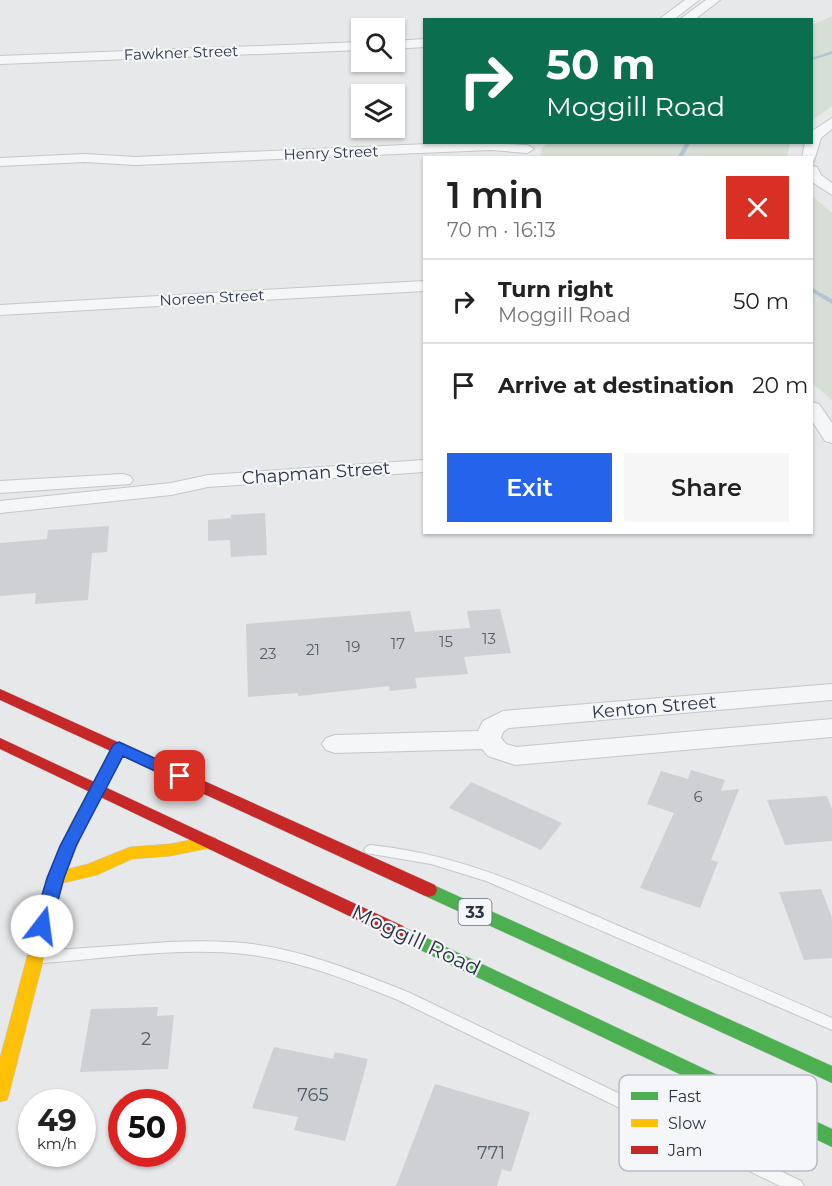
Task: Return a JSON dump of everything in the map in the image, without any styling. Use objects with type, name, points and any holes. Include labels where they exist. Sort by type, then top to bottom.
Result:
[{"type":"main road","name":"33","points":[[0,694],[832,1075]]},
{"type":"main road","name":"Moggill Road","points":[[0,743],[700,1075]]},
{"type":"main road","points":[[0,1094],[56,878],[77,827],[119,747]]},
{"type":"main road","points":[[56,878],[91,870],[130,853],[170,850],[210,842]]},
{"type":"main road","name":"Moggill Road","points":[[817,1131],[832,1138]]},
{"type":"street","points":[[667,18],[693,0]]},
{"type":"street","points":[[688,18],[714,0]]},
{"type":"street","points":[[405,44],[423,43]]},
{"type":"street","name":"Fawkner Street","points":[[0,60],[351,46]]},
{"type":"street","points":[[813,140],[814,136],[832,122]]},
{"type":"street","name":"Henry Street","points":[[0,162],[85,158],[135,161],[491,146],[528,150]]},
{"type":"street","name":"Henry Street","points":[[0,172],[87,169],[135,161]]},
{"type":"street","points":[[813,172],[815,177],[832,190]]},
{"type":"street","name":"Noreen Street","points":[[0,310],[423,286]]},
{"type":"street","points":[[813,409],[832,437],[813,440]]},
{"type":"street","name":"Chapman Street","points":[[0,507],[171,489],[208,481],[423,466]]},
{"type":"street","name":"Chapman Street","points":[[0,487],[172,477],[208,481]]},
{"type":"street","name":"Kenton Street","points":[[832,692],[503,720],[492,728],[488,740],[497,750],[515,756],[832,728]]},
{"type":"street","points":[[335,744],[488,740]]},
{"type":"lane","points":[[336,849],[395,851],[498,882],[531,894],[832,1024]]},
{"type":"lane","points":[[34,957],[173,948],[243,949],[303,960],[351,975],[403,996],[619,1100]]},
{"type":"lane","points":[[765,1171],[796,1186]]},
{"type":"shaded area","points":[[832,16],[832,106],[813,120],[813,25]]},
{"type":"shaded area","points":[[546,144],[790,144],[787,156],[540,156],[542,148]]},
{"type":"shaded area","points":[[813,197],[832,213],[832,400],[813,384]]},
{"type":"building","points":[[265,513],[267,555],[231,557],[230,540],[208,541],[208,520],[231,518],[231,515]]},
{"type":"building","points":[[109,526],[107,552],[92,553],[88,600],[35,604],[36,593],[0,596],[0,543],[47,539],[48,530]]},
{"type":"building","points":[[500,609],[511,653],[464,657],[468,674],[415,678],[417,688],[390,691],[389,686],[298,696],[298,693],[248,697],[246,624],[410,611],[415,632],[470,628],[467,611]]},
{"type":"building","points":[[691,770],[725,780],[721,791],[739,789],[711,860],[718,862],[700,908],[640,888],[674,813],[647,804],[661,771],[688,779]]},
{"type":"building","points":[[471,782],[562,823],[541,850],[449,808]]},
{"type":"building","points":[[827,796],[832,809],[832,841],[785,845],[767,800]]},
{"type":"building","points":[[821,889],[832,917],[832,958],[804,960],[779,892]]},
{"type":"building","points":[[158,1007],[157,1016],[174,1015],[168,1069],[80,1072],[91,1009]]},
{"type":"building","points":[[274,1047],[333,1059],[335,1052],[368,1059],[345,1141],[294,1130],[298,1117],[252,1108]]},
{"type":"building","points":[[435,1084],[530,1112],[511,1172],[502,1169],[497,1186],[396,1186]]},
{"type":"waterway","points":[[813,59],[832,52]]},
{"type":"waterway","points":[[680,156],[688,144]]},
{"type":"waterway","points":[[813,291],[832,302]]},
{"type":"traffic: fast","points":[[429,890],[832,1075]]},
{"type":"traffic: fast","points":[[397,931],[700,1075]]},
{"type":"traffic: fast","points":[[817,1131],[832,1138]]},
{"type":"traffic: slow","points":[[0,1094],[56,878],[77,827],[119,748]]},
{"type":"traffic: slow","points":[[56,878],[91,870],[130,853],[170,850],[210,842]]},
{"type":"traffic: jam","points":[[0,694],[429,890]]},
{"type":"traffic: jam","points":[[0,743],[397,931]]},
{"type":"route","points":[[42,926],[68,846],[119,747],[180,776]]}]
